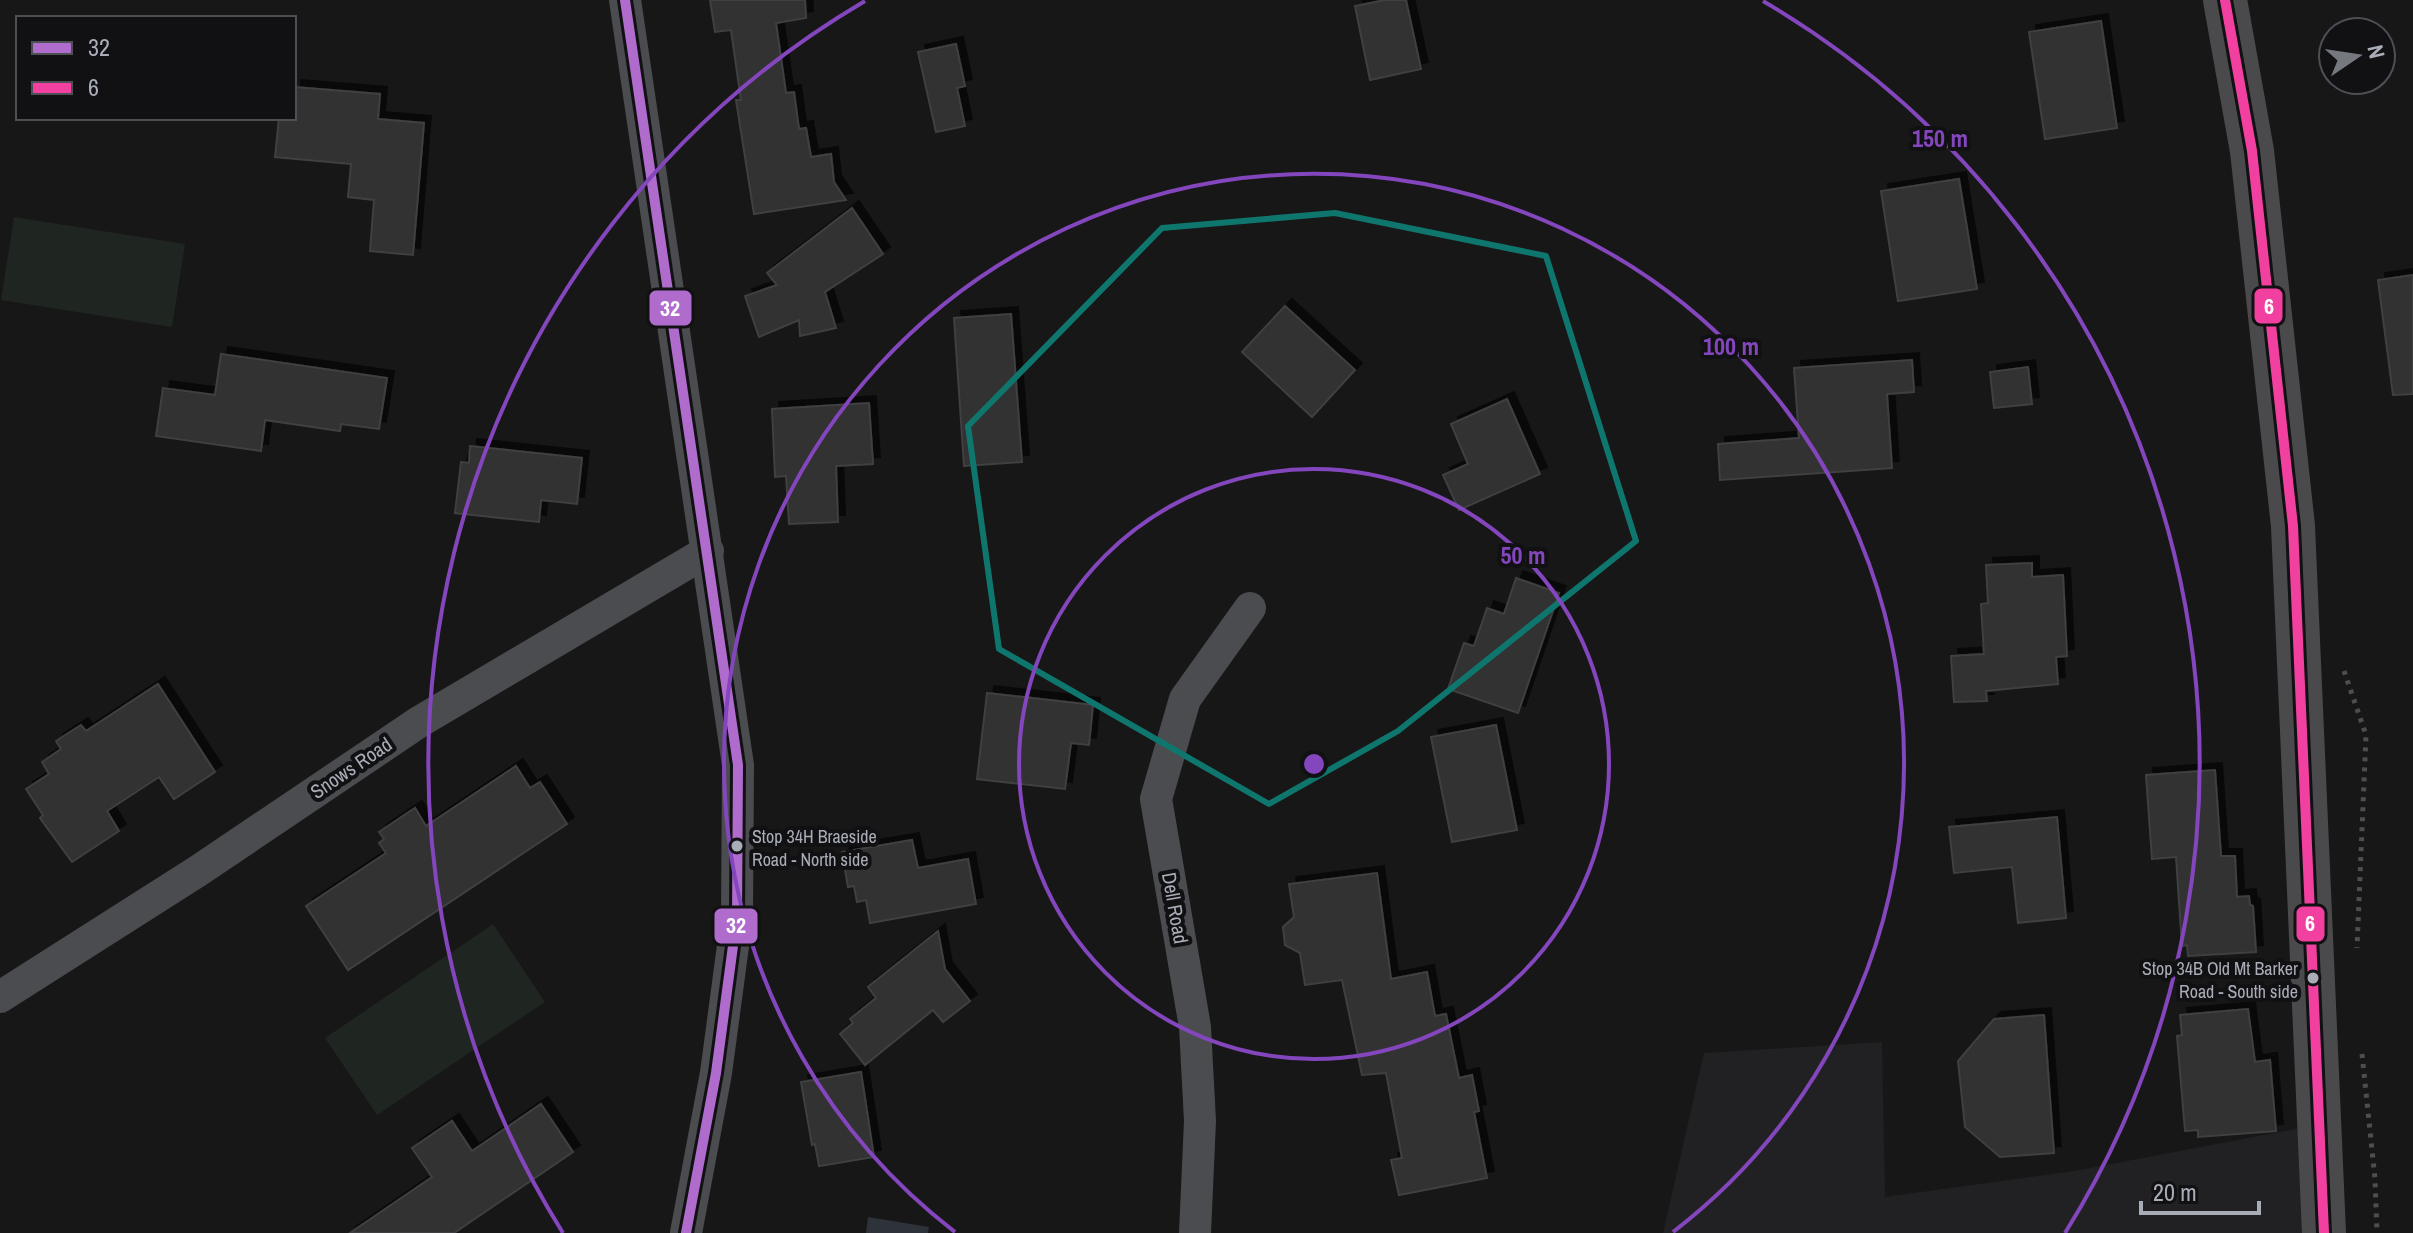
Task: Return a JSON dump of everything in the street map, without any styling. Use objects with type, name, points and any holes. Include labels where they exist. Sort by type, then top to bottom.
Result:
[{"type":"main road","points":[[2225,0],[2252,151],[2293,526],[2324,1233]]},
{"type":"street","points":[[625,0],[738,765],[737,916],[716,1073],[686,1233]]},
{"type":"street","name":"Snows Road","points":[[0,997],[198,871],[419,722],[708,551]]},
{"type":"street","name":"Dell Road","points":[[1195,1233],[1200,1121],[1195,1027],[1156,799],[1185,699],[1250,608]]},
{"type":"highlighted area","points":[[1335,213],[1546,256],[1636,541],[1398,731],[1269,804],[999,649],[968,426],[1162,228]]},
{"type":"shaded area","points":[[14,217],[185,244],[172,327],[1,300]]},
{"type":"shaded area","points":[[493,924],[545,1002],[377,1115],[325,1038]]},
{"type":"shaded area","points":[[1882,1042],[1885,1197],[2074,1171],[2317,1125],[2324,1233],[1663,1233],[1704,1053]]},
{"type":"shaded area","points":[[868,1217],[929,1227],[928,1233],[866,1233]]},
{"type":"building","points":[[710,0],[805,0],[806,18],[776,23],[786,93],[794,92],[799,129],[806,128],[811,157],[831,154],[834,182],[846,200],[754,214],[736,100],[741,100],[731,30],[715,32]]},
{"type":"building","points":[[1385,0],[1406,0],[1421,69],[1370,80],[1355,6]]},
{"type":"building","points":[[2101,21],[2117,128],[2045,139],[2029,32]]},
{"type":"building","points":[[956,44],[965,86],[957,88],[965,126],[936,132],[918,52]]},
{"type":"building","points":[[296,87],[380,94],[378,119],[424,123],[413,255],[370,251],[374,200],[348,197],[351,164],[275,157],[279,120],[296,120]]},
{"type":"building","points":[[1959,179],[1977,289],[1898,301],[1881,191]]},
{"type":"building","points":[[852,208],[883,254],[825,292],[836,328],[800,336],[799,320],[759,337],[745,296],[777,285],[767,273]]},
{"type":"building","points":[[2413,275],[2413,394],[2393,395],[2378,280]]},
{"type":"building","points":[[1285,306],[1355,370],[1312,417],[1242,352]]},
{"type":"building","points":[[1011,314],[1022,462],[964,466],[954,318]]},
{"type":"building","points":[[221,354],[387,378],[379,429],[341,424],[340,431],[265,420],[261,451],[156,436],[163,388],[215,395]]},
{"type":"building","points":[[1912,360],[1914,392],[1887,394],[1892,468],[1720,480],[1718,444],[1799,438],[1794,368]]},
{"type":"building","points":[[2028,367],[2032,404],[1994,408],[1990,372]]},
{"type":"building","points":[[1507,399],[1540,474],[1459,510],[1443,475],[1468,464],[1451,424]]},
{"type":"building","points":[[869,403],[873,464],[836,466],[838,522],[789,524],[786,476],[775,477],[772,409]]},
{"type":"building","points":[[470,446],[582,458],[577,504],[541,500],[539,522],[455,513],[461,462],[469,463]]},
{"type":"building","points":[[2032,563],[2032,577],[2063,575],[2067,656],[2056,657],[2058,684],[1986,691],[1987,701],[1954,702],[1951,656],[1984,654],[1981,604],[1988,603],[1986,565]]},
{"type":"building","points":[[1516,578],[1559,593],[1518,713],[1448,689],[1464,643],[1474,646],[1487,608],[1504,614]]},
{"type":"building","points":[[158,684],[215,772],[174,799],[159,777],[107,811],[119,831],[72,862],[40,818],[43,815],[26,789],[49,774],[42,762],[61,749],[56,741],[81,725],[86,731]]},
{"type":"building","points":[[987,693],[1093,705],[1089,745],[1071,743],[1065,789],[977,779]]},
{"type":"building","points":[[1496,725],[1517,830],[1452,842],[1431,737]]},
{"type":"building","points":[[516,766],[530,788],[540,782],[567,824],[348,970],[306,906],[386,853],[379,843],[384,839],[379,832],[415,808],[426,826]]},
{"type":"building","points":[[2215,770],[2221,856],[2235,856],[2237,897],[2249,896],[2250,905],[2253,906],[2256,952],[2188,956],[2187,945],[2182,946],[2176,857],[2152,859],[2146,775]]},
{"type":"building","points":[[2057,817],[2066,918],[2018,923],[2012,867],[1954,873],[1949,827]]},
{"type":"building","points":[[912,840],[918,868],[968,859],[976,904],[870,923],[866,900],[857,902],[854,886],[848,887],[842,852]]},
{"type":"building","points":[[1377,873],[1391,979],[1427,972],[1435,1016],[1446,1014],[1459,1078],[1472,1075],[1479,1111],[1474,1112],[1487,1178],[1399,1195],[1391,1160],[1402,1158],[1386,1073],[1362,1075],[1342,980],[1305,985],[1300,953],[1285,945],[1283,927],[1294,917],[1289,884]]},
{"type":"building","points":[[938,931],[945,969],[970,1001],[943,1022],[933,1010],[865,1065],[840,1034],[853,1023],[850,1019],[876,998],[868,987]]},
{"type":"building","points":[[2248,1009],[2255,1062],[2270,1060],[2276,1131],[2198,1137],[2198,1130],[2185,1131],[2177,1036],[2182,1035],[2180,1015]]},
{"type":"building","points":[[2044,1015],[2054,1153],[2000,1157],[1965,1127],[1958,1061],[1994,1019]]},
{"type":"building","points":[[861,1072],[874,1157],[819,1166],[815,1144],[812,1145],[801,1082]]},
{"type":"building","points":[[541,1104],[573,1152],[454,1233],[350,1233],[432,1177],[412,1148],[452,1121],[472,1151]]},
{"type":"transit line","name":"32","points":[[625,0],[738,765],[737,916],[716,1073],[686,1233]]},
{"type":"transit line","name":"6","points":[[2225,0],[2252,151],[2293,526],[2324,1233]]},
{"type":"place","name":"Stop 34H Braeside Road - North side","points":[[737,846]]},
{"type":"place","name":"Stop 34B Old Mt Barker Road - South side","points":[[2313,978]]}]
